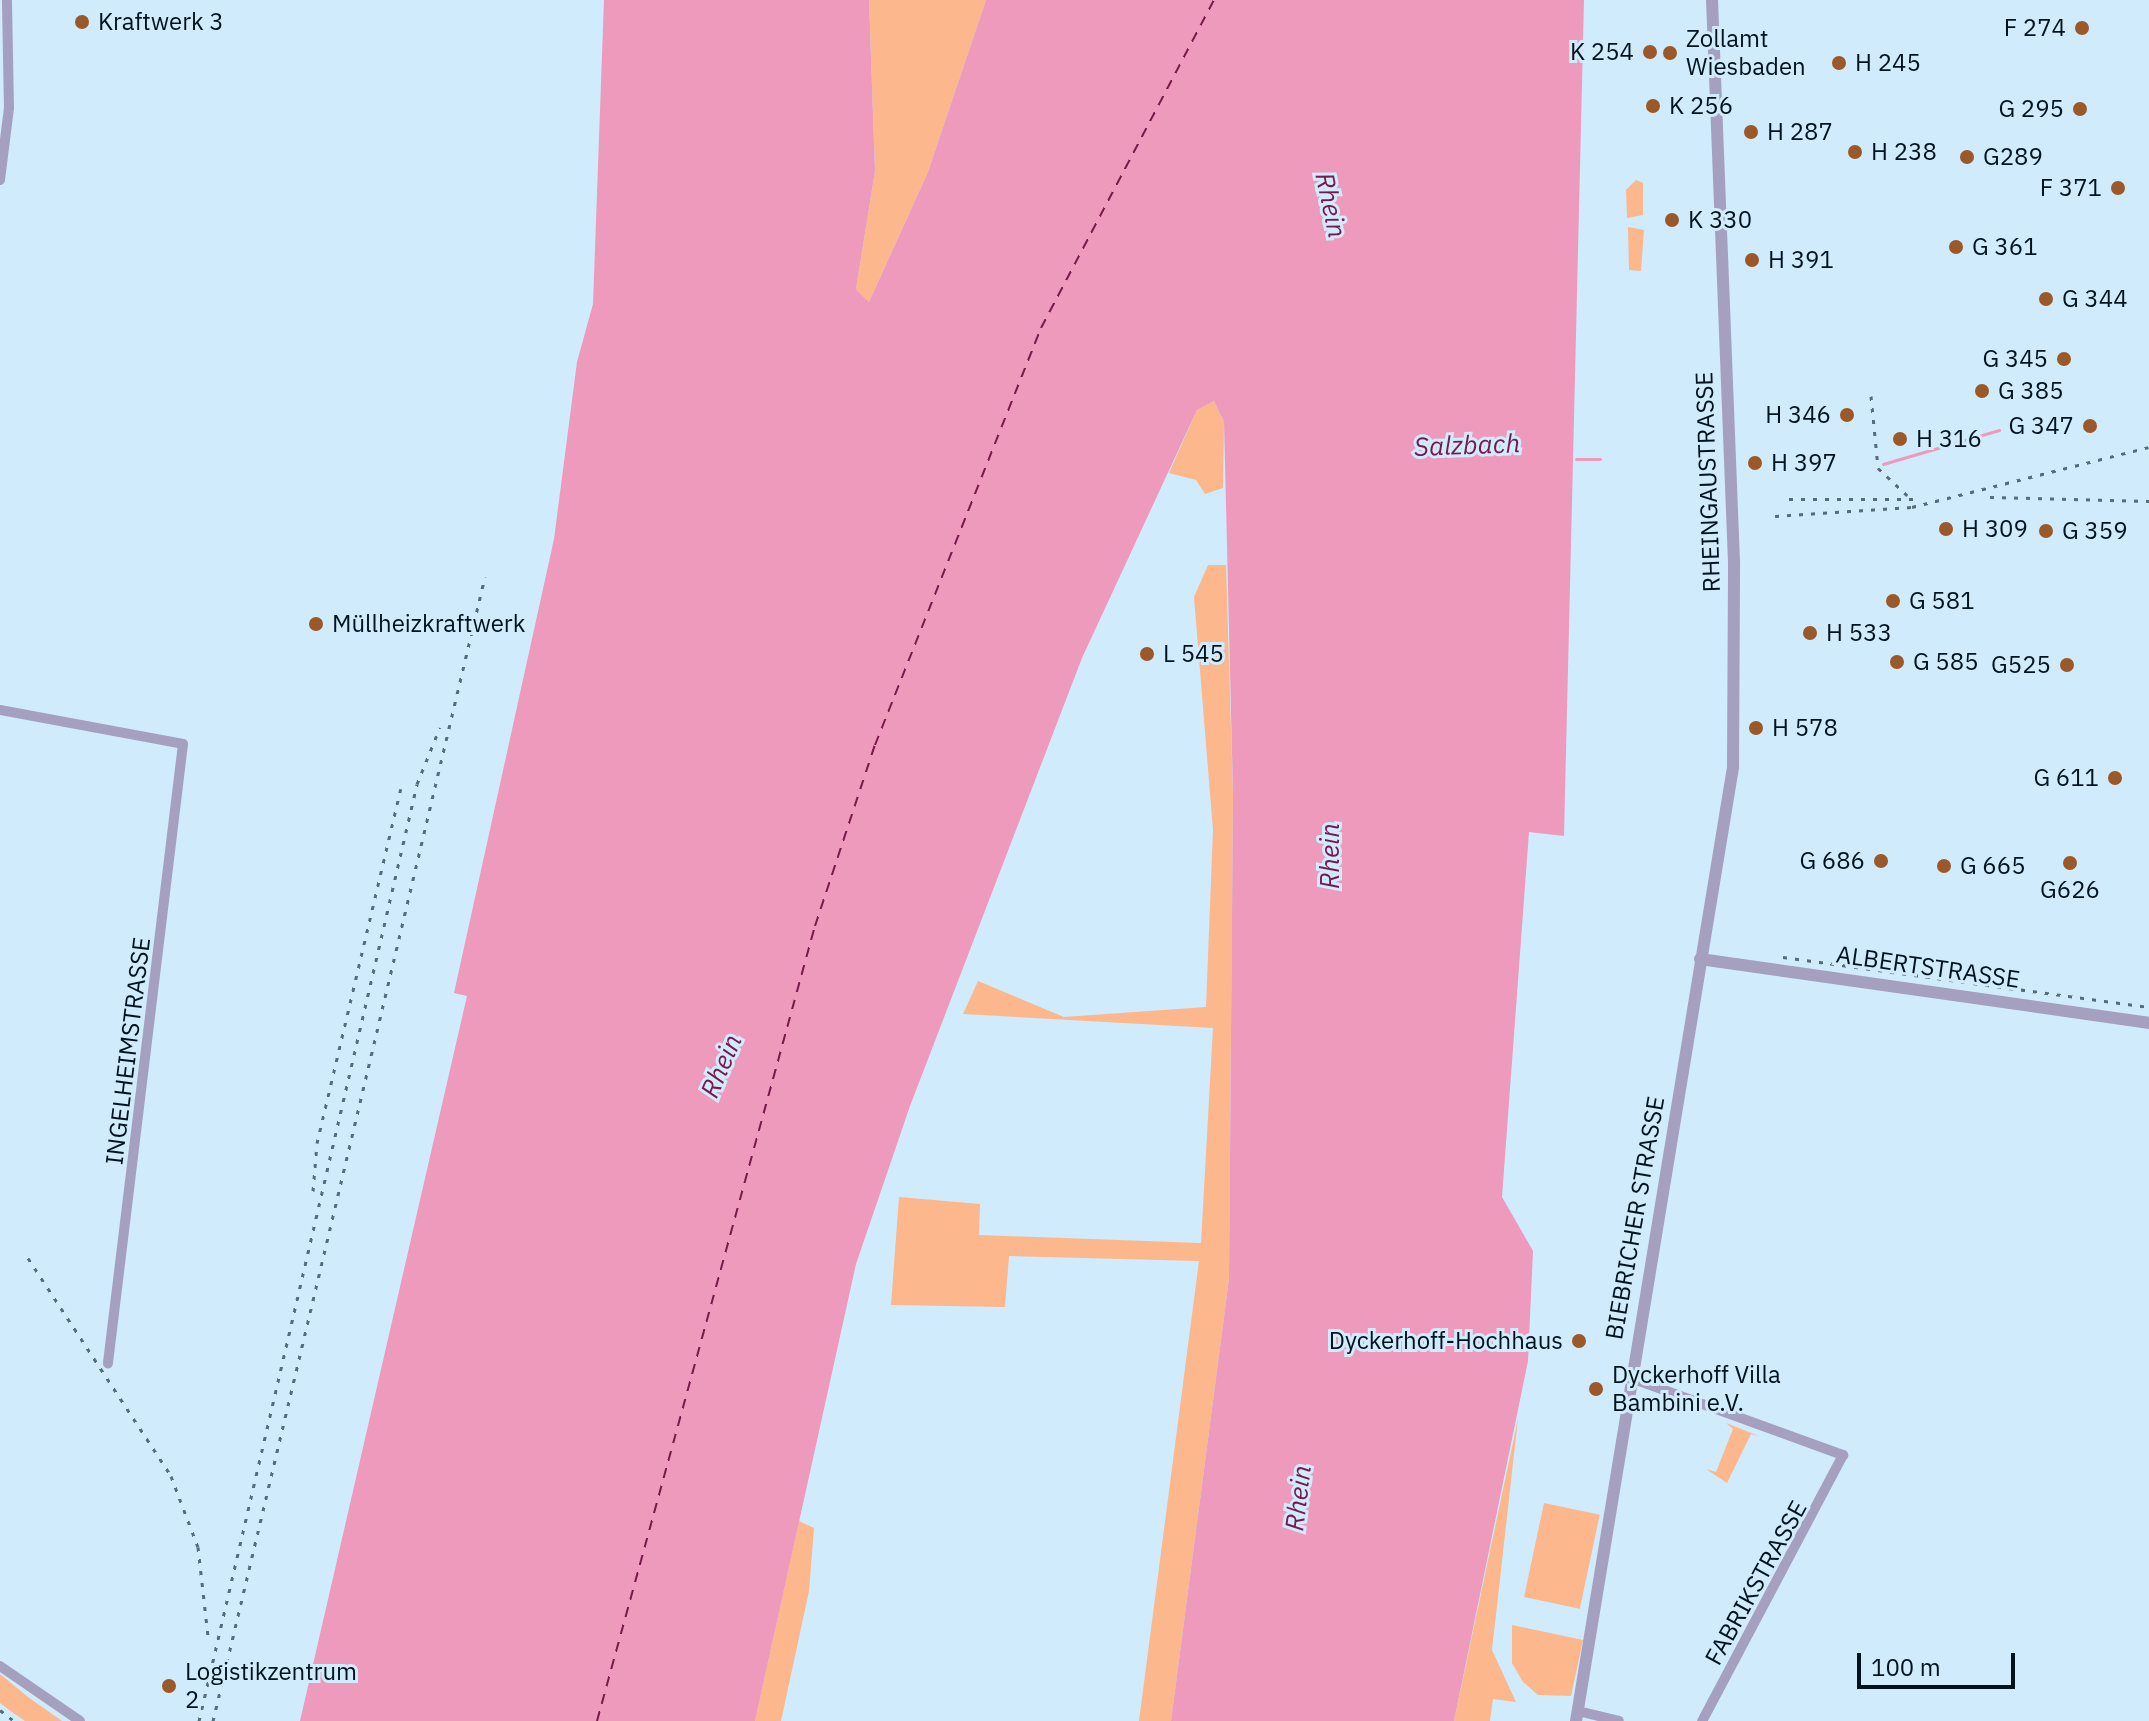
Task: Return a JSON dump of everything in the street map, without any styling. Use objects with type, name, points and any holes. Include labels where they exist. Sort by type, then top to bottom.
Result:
[{"type":"street","points":[[0,180],[7,0]]},
{"type":"street","name":"RHEINGAUSTRASSE","points":[[1700,959],[1733,767],[1734,562],[1712,0]]},
{"type":"street","name":"INGELHEIMSTRASSE","points":[[0,710],[183,744],[108,1363]]},
{"type":"street","name":"ALBERTSTRASSE","points":[[1700,959],[2149,1023]]},
{"type":"street","name":"BIEBRICHER STRASSE","points":[[1577,1716],[1700,959]]},
{"type":"street","name":"FABRIKSTRASSE","points":[[1631,1378],[1843,1455],[1844,1465],[1702,1721]]},
{"type":"street","points":[[0,1666],[80,1721]]},
{"type":"street","points":[[1577,1716],[1619,1721]]},
{"type":"shaded area","points":[[869,0],[986,0],[928,172],[869,302],[856,289],[875,171]]},
{"type":"shaded area","points":[[1636,180],[1643,183],[1643,215],[1627,218],[1626,190]]},
{"type":"shaded area","points":[[1628,227],[1644,230],[1641,271],[1629,270]]},
{"type":"shaded area","points":[[1214,401],[1224,422],[1223,488],[1205,494],[1196,480],[1169,473],[1197,410]]},
{"type":"shaded area","points":[[1208,565],[1226,565],[1233,794],[1229,1279],[1171,1721],[1139,1721],[1199,1261],[1009,1256],[1005,1307],[891,1305],[899,1197],[980,1204],[979,1235],[1201,1243],[1213,1028],[963,1014],[978,981],[1064,1017],[1206,1007],[1213,830],[1194,597]]},
{"type":"shaded area","points":[[1518,1419],[1492,1650],[1516,1702],[1493,1699],[1490,1721],[1454,1721]]},
{"type":"shaded area","points":[[1726,1423],[1759,1436],[1751,1434],[1727,1483],[1706,1469],[1716,1472],[1733,1429]]},
{"type":"shaded area","points":[[1544,1503],[1600,1515],[1580,1609],[1524,1597]]},
{"type":"shaded area","points":[[799,1521],[814,1528],[809,1591],[781,1721],[755,1721]]},
{"type":"shaded area","points":[[1512,1625],[1583,1640],[1571,1696],[1538,1695],[1523,1682],[1512,1663]]},
{"type":"shaded area","points":[[0,1674],[62,1721],[25,1721],[0,1703]]},
{"type":"water","name":"Rhein","points":[[604,0],[869,0],[875,171],[856,289],[869,302],[928,172],[986,0],[1584,0],[1564,836],[1529,832],[1502,1197],[1533,1251],[1528,1361],[1454,1721],[1171,1721],[1229,1279],[1233,794],[1224,422],[1214,401],[1197,410],[1082,658],[910,1106],[856,1264],[755,1721],[300,1721],[467,996],[454,993],[554,539],[577,362],[593,304]]},
{"type":"waterway","name":"Salzbach","points":[[1883,464],[1999,430]]},
{"type":"waterway","name":"Salzbach","points":[[1576,459],[1600,459]]},
{"type":"ferry route","points":[[597,1721],[815,926],[875,745],[1041,328],[1214,0]]},
{"type":"railway","points":[[1871,396],[1878,468],[1907,495]]},
{"type":"railway","points":[[1775,516],[1912,507],[2149,447]]},
{"type":"railway","points":[[1990,497],[2149,501]]},
{"type":"railway","points":[[1789,499],[1918,499]]},
{"type":"railway","points":[[213,1721],[485,577]]},
{"type":"railway","points":[[199,1721],[417,784],[440,727]]},
{"type":"railway","points":[[313,1191],[317,1143],[401,789]]},
{"type":"railway","points":[[1783,957],[2149,1007]]},
{"type":"railway","points":[[28,1258],[171,1476],[198,1547],[208,1636]]},
{"type":"railway","points":[[0,1710],[14,1721]]},
{"type":"place","name":"Kraftwerk 3","points":[[82,22]]},
{"type":"place","name":"F 274","points":[[2082,28]]},
{"type":"place","name":"K 254","points":[[1650,52]]},
{"type":"place","name":"Zollamt Wiesbaden","points":[[1670,53]]},
{"type":"place","name":"H 245","points":[[1839,63]]},
{"type":"place","name":"K 256","points":[[1653,106]]},
{"type":"place","name":"G 295","points":[[2080,109]]},
{"type":"place","name":"H 287","points":[[1751,132]]},
{"type":"place","name":"H 238","points":[[1855,152]]},
{"type":"place","name":"G289","points":[[1967,157]]},
{"type":"place","name":"F 371","points":[[2118,188]]},
{"type":"place","name":"K 330","points":[[1672,220]]},
{"type":"place","name":"G 361","points":[[1956,247]]},
{"type":"place","name":"H 391","points":[[1752,260]]},
{"type":"place","name":"G 344","points":[[2046,299]]},
{"type":"place","name":"G 345","points":[[2064,359]]},
{"type":"place","name":"G 385","points":[[1982,391]]},
{"type":"place","name":"H 346","points":[[1847,415]]},
{"type":"place","name":"G 347","points":[[2090,426]]},
{"type":"place","name":"H 316","points":[[1900,439]]},
{"type":"place","name":"H 397","points":[[1755,463]]},
{"type":"place","name":"H 309","points":[[1946,529]]},
{"type":"place","name":"G 359","points":[[2046,531]]},
{"type":"place","name":"G 581","points":[[1893,601]]},
{"type":"place","name":"Müllheizkraftwerk","points":[[316,624]]},
{"type":"place","name":"H 533","points":[[1810,633]]},
{"type":"place","name":"L 545","points":[[1147,654]]},
{"type":"place","name":"G 585","points":[[1897,662]]},
{"type":"place","name":"G525","points":[[2067,665]]},
{"type":"place","name":"H 578","points":[[1756,728]]},
{"type":"place","name":"G 611","points":[[2115,778]]},
{"type":"place","name":"G 686","points":[[1881,861]]},
{"type":"place","name":"G626","points":[[2070,863]]},
{"type":"place","name":"G 665","points":[[1944,866]]},
{"type":"place","name":"Dyckerhoff-Hochhaus","points":[[1579,1341]]},
{"type":"place","name":"Dyckerhoff Villa Bambini e.V.","points":[[1596,1389]]},
{"type":"place","name":"Logistikzentrum 2","points":[[169,1686]]}]
